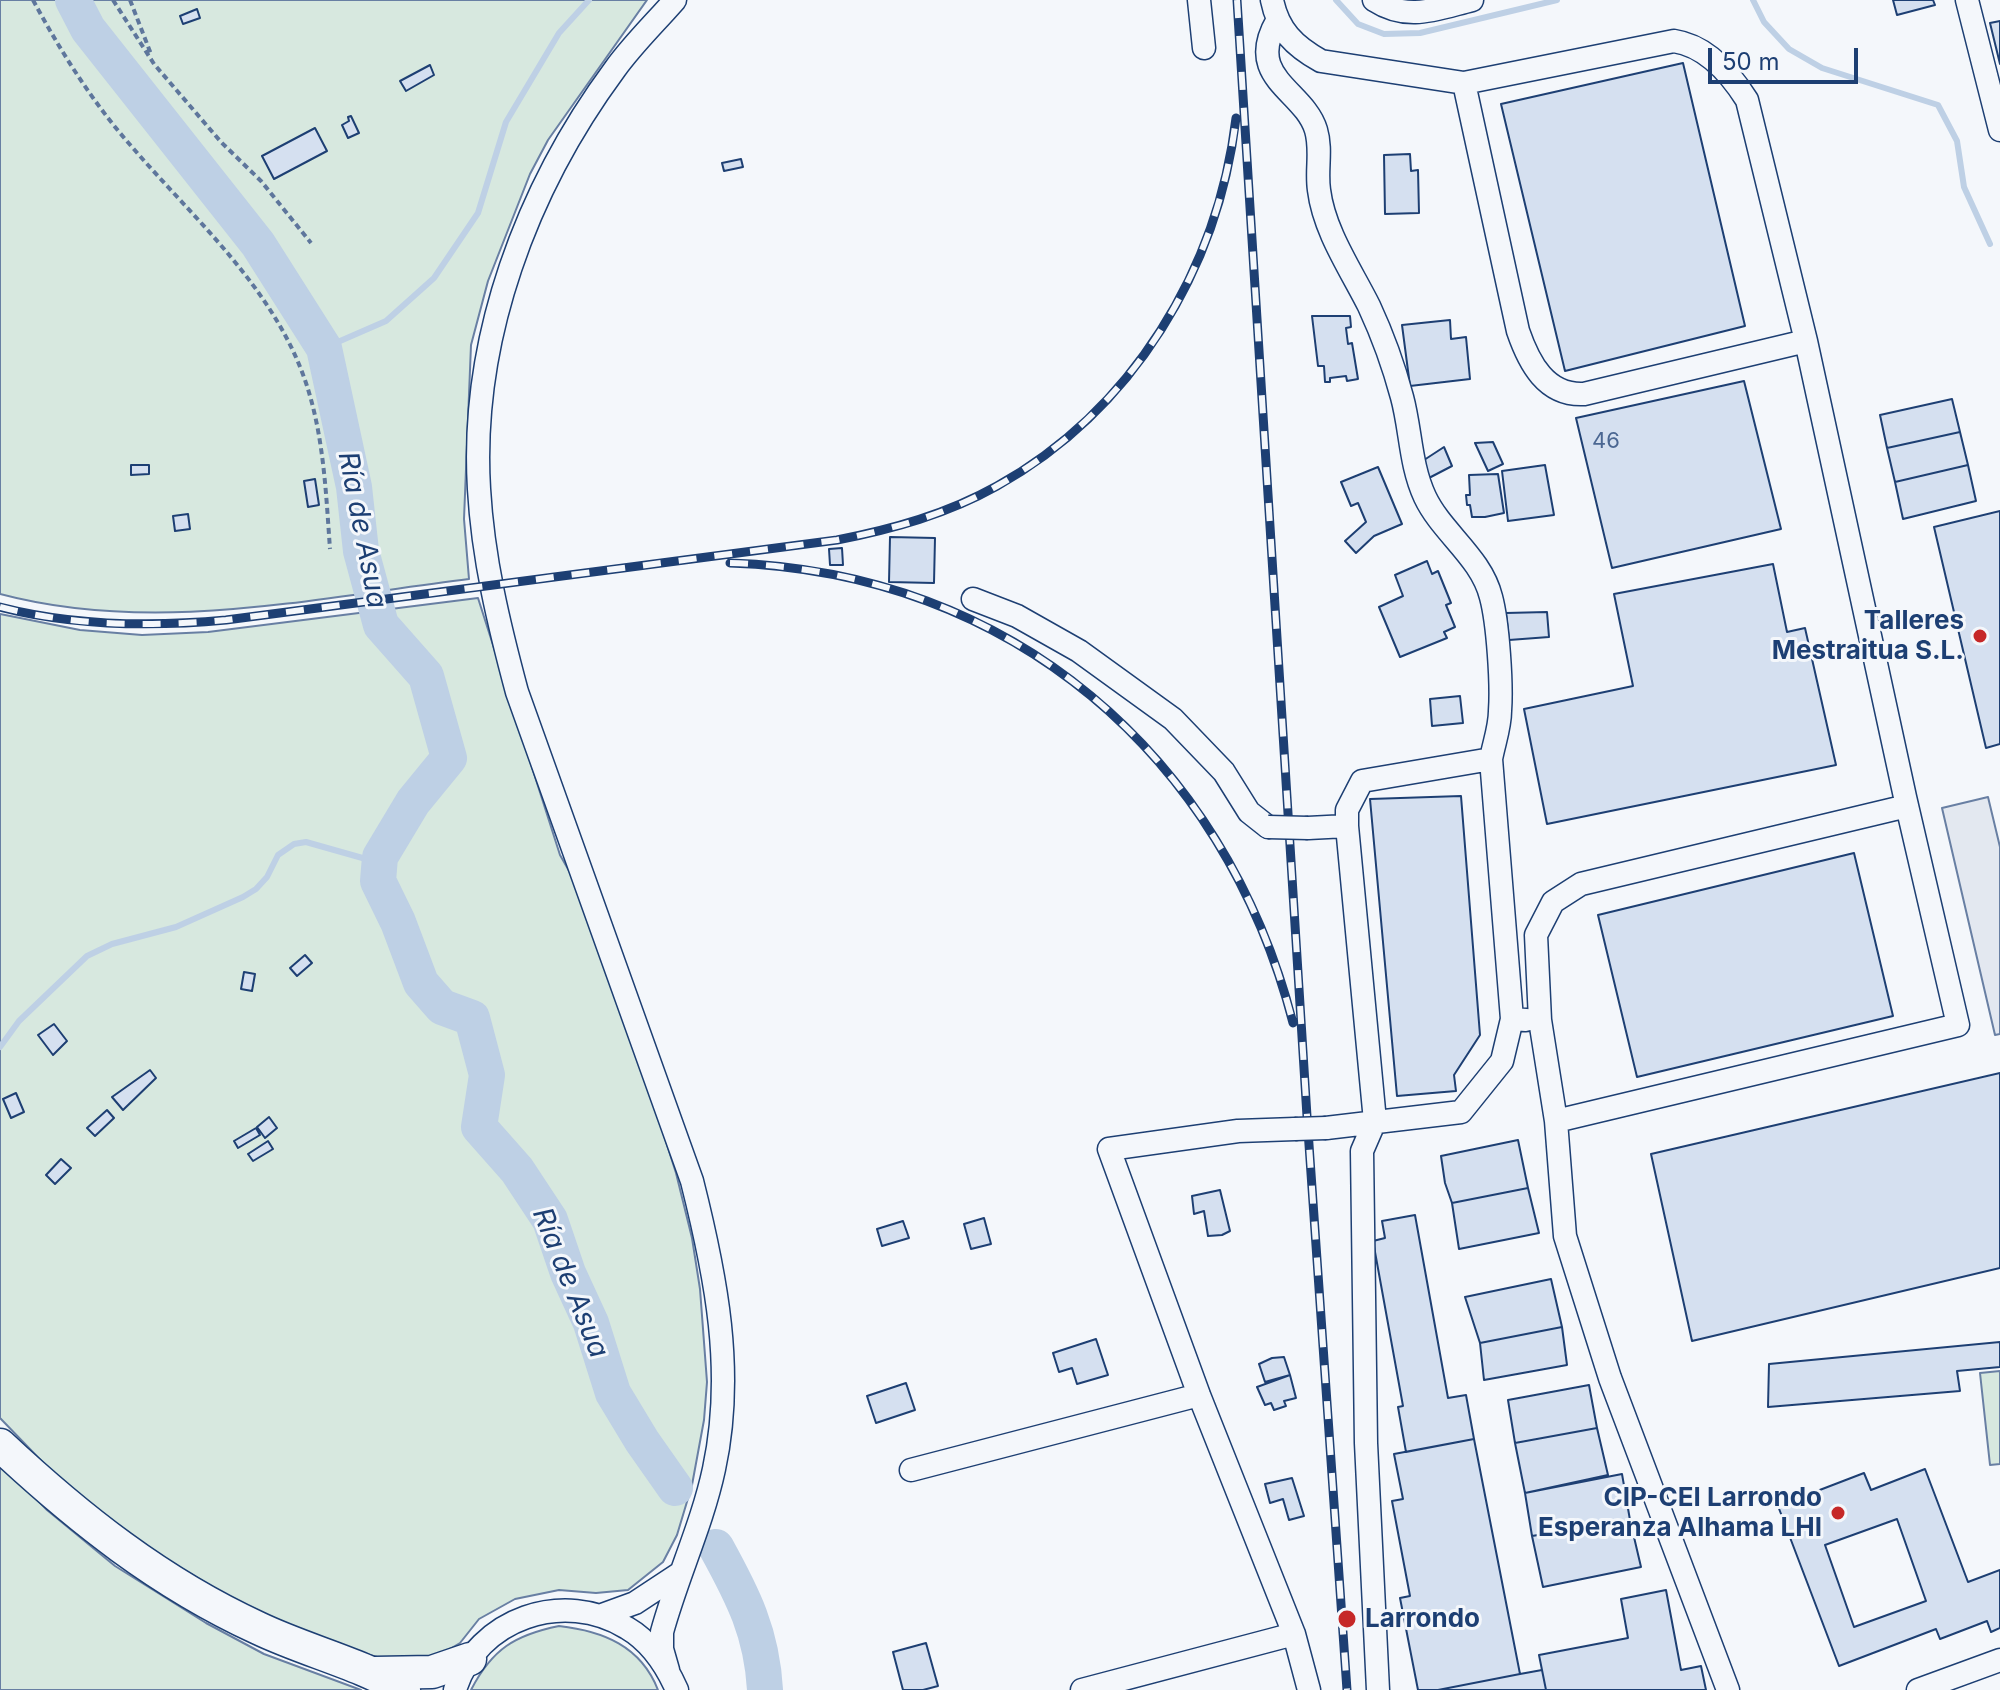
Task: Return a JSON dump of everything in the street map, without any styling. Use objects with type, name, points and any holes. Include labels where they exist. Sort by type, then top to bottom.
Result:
[{"type":"highway","points":[[0,1445],[51,1493],[158,1573],[257,1628],[316,1654],[372,1673],[404,1690]]},
{"type":"highway","points":[[372,1673],[432,1672],[470,1659]]},
{"type":"street","points":[[1199,0],[1204,48]]},
{"type":"street","points":[[1374,0],[1387,8],[1417,14],[1472,0]]},
{"type":"street","points":[[1967,0],[2000,130]]},
{"type":"street","points":[[672,1680],[662,1649],[662,1632],[714,1470],[724,1400],[724,1360],[709,1249],[692,1181],[517,692],[497,619],[479,486],[481,406],[491,335],[531,211],[567,140],[615,68],[675,1]]},
{"type":"street","points":[[1275,10],[1283,31],[1301,50],[1321,61],[1464,83],[1674,41],[1689,43],[1732,77],[1747,100],[1806,341],[1958,1025],[1556,1121]]},
{"type":"street","points":[[1275,10],[1269,59],[1280,83],[1315,125],[1320,158],[1318,190],[1326,218],[1371,310],[1403,399],[1412,458],[1423,494],[1447,533],[1473,560],[1491,595],[1500,712],[1491,759],[1512,1019],[1502,1061],[1461,1112],[1326,1128],[1238,1131],[1109,1149],[1199,1395],[1294,1634],[1309,1690]]},
{"type":"street","points":[[1464,83],[1518,331],[1538,374],[1554,387],[1571,395],[1584,394],[1806,341]]},
{"type":"street","points":[[973,599],[1017,616],[1079,651],[1163,711],[1224,772],[1249,812],[1268,827],[1347,826]]},
{"type":"street","points":[[1378,1690],[1366,1443],[1362,1151],[1375,1121],[1347,810],[1362,781],[1491,759]]},
{"type":"street","points":[[1728,1690],[1610,1378],[1565,1236],[1556,1121],[1540,1020],[1536,935],[1553,902],[1581,884],[1907,806]]},
{"type":"street","points":[[1512,1019],[1540,1020]]},
{"type":"street","points":[[911,1470],[1199,1395]]},
{"type":"street","points":[[602,1615],[635,1603],[679,1574]]},
{"type":"street","points":[[455,1690],[470,1659],[486,1640],[506,1625],[529,1615],[553,1610],[578,1610],[602,1615],[628,1628],[651,1646],[672,1680]]},
{"type":"street","points":[[1082,1690],[1294,1634]]},
{"type":"street","points":[[1918,1690],[2000,1660]]},
{"type":"path","points":[[33,0],[71,66],[128,143],[193,217],[238,262],[263,299],[306,384],[320,440],[330,549]]},
{"type":"path","points":[[113,0],[154,64],[221,142],[261,181],[311,243]]},
{"type":"path","points":[[130,0],[154,64]]},
{"type":"shaded area","points":[[0,0],[647,0],[548,140],[530,174],[488,281],[471,345],[464,519],[469,579],[293,603],[175,612],[116,612],[58,606],[0,594]]},
{"type":"shaded area","points":[[478,598],[560,855],[572,876],[647,1082],[676,1173],[692,1238],[700,1289],[707,1382],[704,1420],[692,1485],[677,1535],[663,1562],[628,1590],[596,1593],[559,1590],[515,1599],[479,1619],[460,1643],[438,1656],[401,1664],[336,1645],[240,1603],[127,1536],[53,1473],[0,1418],[0,614],[80,630],[142,635],[208,632]]},
{"type":"shaded area","points":[[1988,797],[2000,847],[2000,1034],[1995,1035],[1942,808]]},
{"type":"shaded area","points":[[2000,1371],[2000,1464],[1990,1465],[1980,1373]]},
{"type":"shaded area","points":[[0,1461],[47,1510],[115,1566],[206,1623],[264,1654],[361,1690],[0,1690]]},
{"type":"shaded area","points":[[559,1626],[591,1632],[619,1643],[642,1662],[658,1690],[471,1690],[487,1664],[506,1646],[530,1634]]},
{"type":"building","points":[[1893,0],[1933,0],[1935,5],[1897,15]]},
{"type":"building","points":[[197,9],[200,18],[183,24],[180,16]]},
{"type":"building","points":[[2000,21],[2000,64],[1990,23]]},
{"type":"building","points":[[1683,63],[1745,326],[1565,371],[1501,104]]},
{"type":"building","points":[[430,65],[434,75],[406,91],[400,81]]},
{"type":"building","points":[[351,116],[359,133],[348,138],[342,125]]},
{"type":"building","points":[[315,128],[327,151],[274,179],[262,156]]},
{"type":"building","points":[[1410,154],[1411,171],[1418,170],[1419,213],[1385,214],[1384,155]]},
{"type":"building","points":[[741,159],[743,167],[724,171],[722,163]]},
{"type":"building","points":[[1312,316],[1350,316],[1351,327],[1346,328],[1348,344],[1352,343],[1358,379],[1347,381],[1346,376],[1330,378],[1330,382],[1325,382],[1324,366],[1318,366]]},
{"type":"building","points":[[1450,320],[1451,339],[1466,337],[1470,379],[1410,386],[1402,325]]},
{"type":"building","points":[[1744,381],[1781,529],[1612,568],[1576,418]]},
{"type":"building","points":[[1952,399],[1960,432],[1887,448],[1880,415]]},
{"type":"building","points":[[1960,432],[1968,465],[1895,482],[1887,448]]},
{"type":"building","points":[[1493,442],[1503,464],[1488,471],[1475,443]]},
{"type":"building","points":[[1444,447],[1452,466],[1427,479],[1421,462]]},
{"type":"building","points":[[131,465],[149,465],[149,474],[131,475]]},
{"type":"building","points":[[1545,465],[1554,515],[1508,521],[1502,471]]},
{"type":"building","points":[[1968,465],[1976,501],[1903,519],[1895,482]]},
{"type":"building","points":[[1378,467],[1402,524],[1374,536],[1356,553],[1345,541],[1366,522],[1358,503],[1351,506],[1341,482]]},
{"type":"building","points":[[1498,474],[1504,513],[1472,517],[1466,495],[1470,495],[1469,475]]},
{"type":"building","points":[[315,479],[319,505],[308,507],[304,481]]},
{"type":"building","name":"Talleres Mestraitua S.L.","points":[[2000,511],[2000,744],[1986,748],[1934,527]]},
{"type":"building","points":[[188,514],[190,529],[175,531],[173,516]]},
{"type":"building","points":[[890,537],[935,538],[934,583],[889,582]]},
{"type":"building","points":[[842,548],[843,565],[830,565],[829,549]]},
{"type":"building","points":[[1427,561],[1432,574],[1438,571],[1451,603],[1446,605],[1455,627],[1444,632],[1447,638],[1400,657],[1379,607],[1403,596],[1395,575]]},
{"type":"building","points":[[1773,564],[1787,632],[1805,628],[1836,765],[1547,824],[1524,709],[1633,686],[1614,594]]},
{"type":"building","points":[[1547,612],[1549,637],[1509,640],[1506,613]]},
{"type":"building","points":[[1460,696],[1463,723],[1432,726],[1430,699]]},
{"type":"building","points":[[1461,796],[1480,1035],[1454,1075],[1456,1091],[1397,1096],[1370,799]]},
{"type":"building","points":[[1854,853],[1893,1016],[1637,1077],[1598,915]]},
{"type":"building","points":[[305,955],[312,963],[297,976],[290,968]]},
{"type":"building","points":[[244,972],[255,974],[252,991],[241,989]]},
{"type":"building","points":[[54,1024],[67,1041],[53,1055],[38,1035]]},
{"type":"building","points":[[150,1070],[156,1078],[123,1110],[112,1097]]},
{"type":"building","points":[[2000,1073],[2000,1268],[1692,1341],[1651,1154]]},
{"type":"building","points":[[16,1093],[24,1112],[11,1118],[3,1099]]},
{"type":"building","points":[[107,1110],[114,1118],[95,1136],[87,1128]]},
{"type":"building","points":[[269,1117],[277,1128],[265,1138],[257,1127]]},
{"type":"building","points":[[256,1128],[260,1135],[238,1148],[234,1141]]},
{"type":"building","points":[[1518,1140],[1528,1188],[1452,1203],[1441,1156]]},
{"type":"building","points":[[268,1141],[273,1149],[253,1161],[248,1154]]},
{"type":"building","points":[[61,1159],[71,1168],[55,1184],[46,1175]]},
{"type":"building","points":[[1528,1188],[1539,1233],[1459,1249],[1452,1203]]},
{"type":"building","points":[[1220,1190],[1230,1231],[1208,1236],[1204,1211],[1194,1214],[1192,1196]]},
{"type":"building","points":[[1415,1215],[1448,1398],[1466,1395],[1474,1439],[1406,1452],[1398,1407],[1403,1406],[1373,1241],[1385,1238],[1382,1221]]},
{"type":"building","points":[[984,1218],[991,1244],[971,1249],[964,1224]]},
{"type":"building","points":[[903,1221],[909,1238],[882,1246],[877,1229]]},
{"type":"building","points":[[1551,1279],[1562,1327],[1480,1343],[1465,1297]]},
{"type":"building","points":[[1562,1327],[1567,1365],[1484,1380],[1480,1343]]},
{"type":"building","points":[[1096,1339],[1108,1375],[1077,1384],[1072,1368],[1059,1372],[1053,1353]]},
{"type":"building","points":[[2000,1342],[2000,1367],[1957,1371],[1960,1391],[1768,1407],[1769,1364]]},
{"type":"building","points":[[1284,1357],[1290,1375],[1265,1382],[1259,1364]]},
{"type":"building","points":[[1290,1375],[1296,1398],[1284,1401],[1286,1406],[1274,1410],[1271,1403],[1265,1405],[1257,1387]]},
{"type":"building","points":[[906,1383],[915,1410],[876,1423],[867,1396]]},
{"type":"building","points":[[1589,1385],[1597,1428],[1515,1443],[1508,1400]]},
{"type":"building","points":[[1597,1428],[1608,1475],[1525,1493],[1515,1443]]},
{"type":"building","points":[[1474,1439],[1520,1674],[1438,1690],[1418,1690],[1400,1598],[1410,1596],[1392,1501],[1403,1499],[1394,1454]]},
{"type":"building","points":[[1925,1469],[1968,1582],[2000,1570],[2000,1628],[1991,1632],[1987,1621],[1940,1639],[1936,1629],[1839,1666],[1778,1506],[1864,1473],[1871,1490]],"holes":[[[1897,1519],[1926,1601],[1854,1627],[1825,1545]]]},
{"type":"building","points":[[1622,1474],[1630,1520],[1532,1536],[1525,1493]]},
{"type":"building","points":[[1292,1478],[1304,1516],[1289,1520],[1283,1499],[1270,1503],[1265,1484]]},
{"type":"building","points":[[1630,1520],[1641,1567],[1543,1587],[1532,1536]]},
{"type":"building","points":[[1666,1590],[1681,1670],[1701,1666],[1706,1690],[1546,1690],[1539,1655],[1628,1638],[1621,1599]]},
{"type":"building","points":[[926,1643],[938,1686],[903,1690],[893,1652]]},
{"type":"building","points":[[1542,1670],[1546,1690],[1438,1690],[1520,1674]]},
{"type":"waterway","name":"Ría de Asua","points":[[73,0],[88,29],[258,244],[324,348],[354,487],[361,551],[381,625],[426,676],[449,758],[413,802],[380,857],[378,881],[398,922],[421,983],[442,1007],[472,1018],[487,1075],[479,1127],[517,1170],[550,1220],[568,1273],[591,1323],[613,1393],[675,1488]]},
{"type":"waterway","points":[[324,348],[386,321],[434,278],[478,213],[506,122],[559,33],[589,0]]},
{"type":"waterway","points":[[1336,0],[1358,24],[1384,34],[1420,33],[1557,0]]},
{"type":"waterway","points":[[1753,0],[1764,22],[1789,49],[1822,68],[1938,105],[1957,141],[1964,187],[1990,244]]},
{"type":"waterway","points":[[0,1047],[19,1021],[87,956],[112,944],[176,927],[243,897],[267,877],[278,855],[294,844],[306,842],[366,859],[380,857]]},
{"type":"waterway","points":[[716,1547],[750,1616],[760,1650],[765,1690]]},
{"type":"railway","points":[[1237,0],[1307,1116],[1347,1690]]},
{"type":"railway","points":[[0,607],[56,618],[112,623],[169,624],[226,620],[837,540],[939,512],[997,486],[1046,455],[1089,418],[1128,376],[1161,330],[1188,281],[1210,229],[1226,174],[1236,118]]},
{"type":"railway","points":[[730,563],[832,574],[927,601],[1013,642],[1091,696],[1159,762],[1215,839],[1261,927],[1293,1023]]},
{"type":"place","name":"Talleres Mestraitua S.L.","points":[[1980,636]]},
{"type":"place","name":"CIP-CEI Larrondo Esperanza Alhama LHI","points":[[1838,1513]]},
{"type":"place","name":"Larrondo","points":[[1347,1619]]}]
